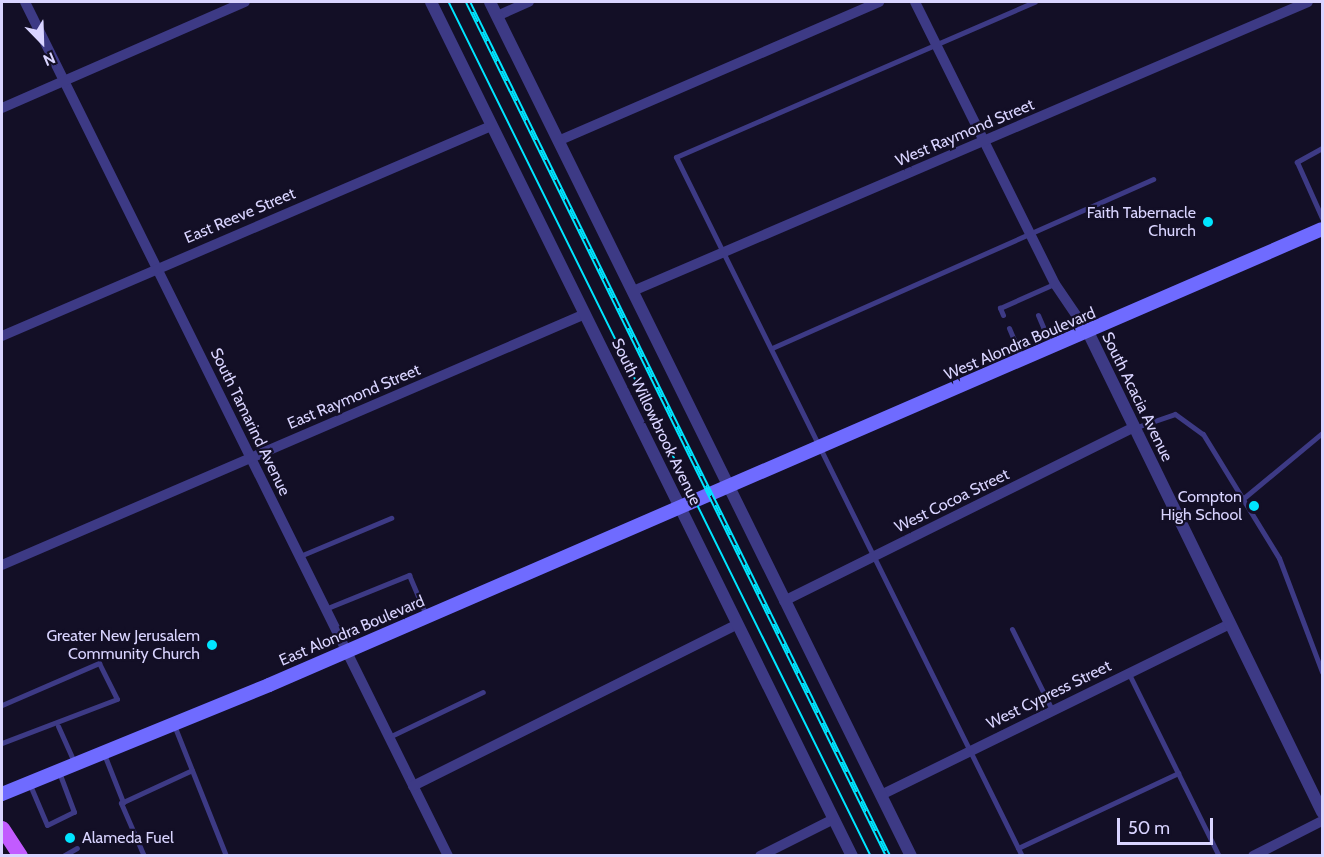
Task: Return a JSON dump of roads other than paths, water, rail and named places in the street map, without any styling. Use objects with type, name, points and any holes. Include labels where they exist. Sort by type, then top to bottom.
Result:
[{"type":"main road","name":"West Alondra Boulevard","points":[[712,492],[1052,347],[1089,334],[1323,229]]},
{"type":"main road","name":"East Alondra Boulevard","points":[[2,794],[174,725],[712,492]]},
{"type":"main road","points":[[2,828],[20,855]]},
{"type":"street","name":"South Tamarind Avenue","points":[[25,2],[448,855]]},
{"type":"street","points":[[2,108],[245,2]]},
{"type":"street","name":"South Willowbrook Avenue","points":[[431,2],[852,855]]},
{"type":"street","points":[[490,2],[911,855]]},
{"type":"street","points":[[497,16],[529,2]]},
{"type":"street","points":[[558,141],[879,2]]},
{"type":"street","name":"South Acacia Avenue","points":[[915,2],[1055,284],[1089,334],[1133,428],[1323,812]]},
{"type":"street","name":"West Raymond Street","points":[[633,291],[1308,2]]},
{"type":"street","name":"East Reeve Street","points":[[2,336],[157,267],[491,126]]},
{"type":"street","name":"East Raymond Street","points":[[2,565],[585,314]]},
{"type":"street","name":"West Cocoa Street","points":[[784,601],[1133,428]]},
{"type":"street","points":[[413,786],[738,624]]},
{"type":"street","name":"West Cypress Street","points":[[881,795],[1230,624]]},
{"type":"street","points":[[760,855],[834,819]]},
{"type":"street","points":[[1253,855],[1323,822]]},
{"type":"lane","points":[[1022,855],[968,752],[725,252],[676,157],[1035,2]]},
{"type":"lane","points":[[1323,148],[1297,162],[1323,218]]},
{"type":"lane","points":[[772,348],[1031,236],[1153,178]]},
{"type":"lane","points":[[1003,315],[1000,308],[1055,284]]},
{"type":"lane","points":[[1029,295],[1032,302]]},
{"type":"lane","points":[[1038,315],[1052,347]]},
{"type":"lane","points":[[1009,328],[1023,360]]},
{"type":"lane","points":[[1133,428],[1175,414],[1203,434],[1245,497],[1296,592],[1323,672]]},
{"type":"lane","points":[[1245,497],[1323,433]]},
{"type":"lane","points":[[300,556],[391,518]]},
{"type":"lane","points":[[326,609],[409,575],[427,616]]},
{"type":"lane","points":[[1012,629],[1052,710]]},
{"type":"lane","points":[[2,705],[99,663],[117,699],[58,726],[2,743]]},
{"type":"lane","points":[[1128,673],[1219,855]]},
{"type":"lane","points":[[389,736],[483,692]]},
{"type":"lane","points":[[174,725],[226,855]]},
{"type":"lane","points":[[58,726],[75,766]]},
{"type":"lane","points":[[104,754],[144,855]]},
{"type":"lane","points":[[123,802],[192,770]]},
{"type":"lane","points":[[29,783],[47,825],[74,813],[60,772]]},
{"type":"lane","points":[[1018,848],[1178,773]]},
{"type":"lane","points":[[63,855],[77,848]]},
{"type":"tram line","points":[[449,2],[871,856]]},
{"type":"railway","points":[[468,2],[888,856]]},
{"type":"place","name":"Faith Tabernacle Church","points":[[1208,222]]},
{"type":"place","name":"Compton High School","points":[[1254,506]]},
{"type":"place","name":"Greater New Jerusalem Community Church","points":[[212,645]]},
{"type":"place","name":"Alameda Fuel","points":[[70,838]]}]
